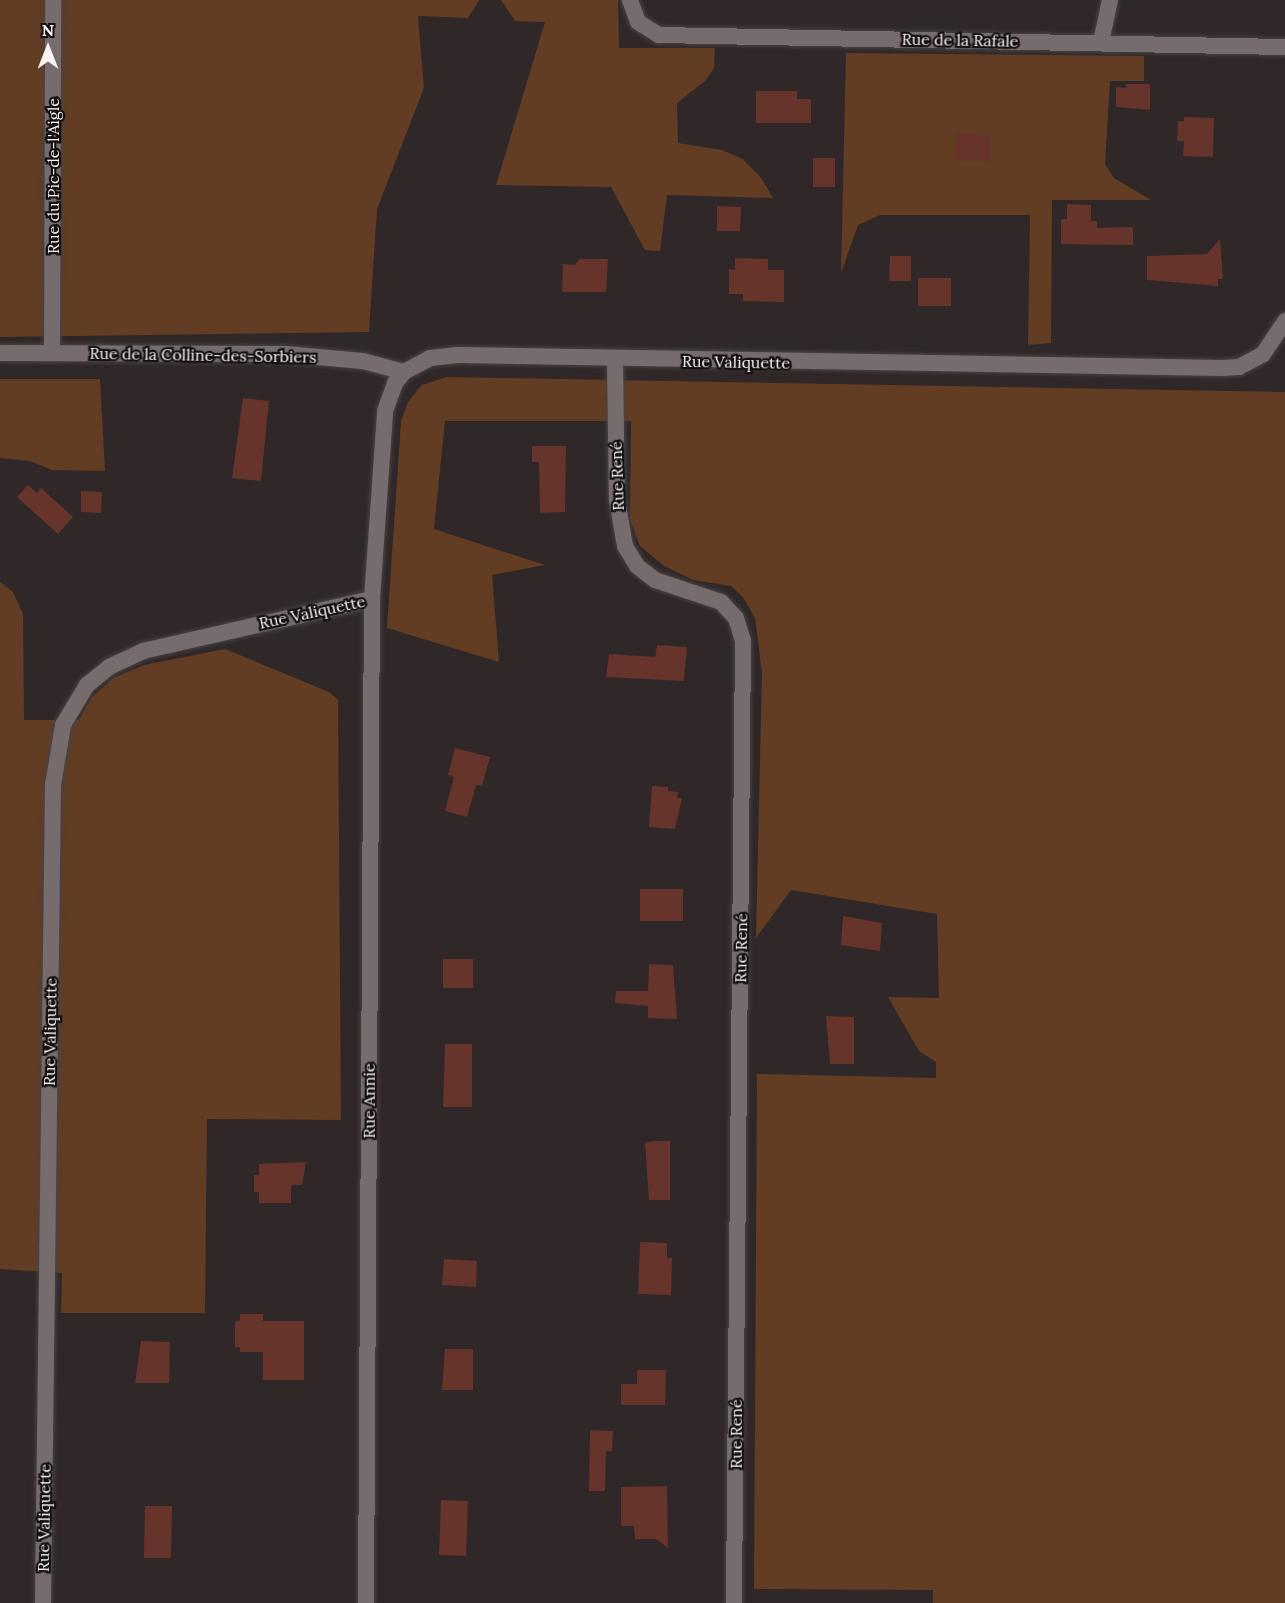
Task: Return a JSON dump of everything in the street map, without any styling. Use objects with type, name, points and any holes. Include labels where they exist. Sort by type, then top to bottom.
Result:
[{"type":"street","name":"Rue du Pic-de-l'Aigle","points":[[52,353],[53,0]]},
{"type":"street","name":"Rue de la Rafale","points":[[630,0],[638,22],[651,32],[668,35],[1285,47]]},
{"type":"street","points":[[1101,42],[1110,0]]},
{"type":"street","name":"Rue Valiquette","points":[[43,1603],[53,785],[63,725],[87,685],[109,667],[143,651],[372,599],[385,411],[392,390],[404,372],[419,362],[442,356],[615,361],[1222,368],[1239,367],[1263,354],[1285,321]]},
{"type":"street","name":"Rue de la Colline-des-Sorbiers","points":[[0,353],[327,357],[404,372]]},
{"type":"street","name":"Rue René","points":[[615,361],[617,500],[625,546],[637,566],[656,580],[721,602],[736,618],[743,641],[735,1603]]},
{"type":"street","name":"Rue Annie","points":[[366,1603],[372,599]]},
{"type":"shaded area","points":[[0,0],[479,0],[468,18],[418,16],[424,88],[377,209],[369,332],[0,337]]},
{"type":"shaded area","points":[[501,0],[618,0],[619,48],[715,48],[714,68],[705,81],[677,103],[678,143],[722,150],[743,159],[762,179],[773,198],[667,195],[660,251],[645,250],[611,187],[496,185],[545,22],[515,21]]},
{"type":"shaded area","points":[[846,53],[1144,56],[1144,81],[1110,81],[1105,164],[1114,178],[1151,200],[1052,200],[1051,343],[1028,345],[1030,215],[880,215],[858,225],[841,273]]},
{"type":"shaded area","points":[[447,377],[1285,392],[1285,1603],[933,1603],[933,1590],[754,1589],[757,1074],[936,1078],[936,1062],[919,1051],[888,997],[939,998],[937,914],[791,890],[756,938],[762,673],[755,618],[743,597],[731,586],[693,580],[664,566],[640,546],[630,520],[631,421],[445,421],[434,529],[545,565],[492,575],[499,662],[387,628],[401,421],[408,402],[422,385]]},
{"type":"shaded area","points":[[0,379],[100,379],[105,471],[52,470],[30,461],[0,458]]},
{"type":"shaded area","points":[[0,582],[13,592],[23,614],[24,720],[79,720],[91,698],[113,678],[144,665],[225,649],[329,692],[338,700],[341,1120],[207,1119],[205,1313],[61,1313],[62,1273],[0,1269]]},
{"type":"building","points":[[1126,84],[1150,84],[1150,110],[1116,107],[1116,87],[1126,88]]},
{"type":"building","points":[[756,91],[797,91],[797,99],[811,99],[811,123],[756,123]]},
{"type":"building","points":[[1184,117],[1214,118],[1213,157],[1183,156],[1184,141],[1177,141],[1178,121],[1184,121]]},
{"type":"building","points":[[956,133],[990,134],[990,161],[956,161]]},
{"type":"building","points":[[813,158],[835,158],[835,187],[813,187]]},
{"type":"building","points":[[1067,204],[1091,205],[1091,221],[1097,221],[1097,228],[1133,227],[1133,245],[1061,244],[1061,219],[1067,219]]},
{"type":"building","points":[[717,206],[741,207],[740,231],[717,231]]},
{"type":"building","points":[[1220,239],[1223,279],[1218,279],[1218,286],[1147,280],[1147,256],[1207,254]]},
{"type":"building","points":[[890,256],[911,256],[911,281],[889,281]]},
{"type":"building","points":[[735,258],[768,259],[768,270],[784,270],[784,302],[743,301],[743,294],[729,294],[729,269],[735,270]]},
{"type":"building","points":[[580,259],[608,259],[606,292],[562,292],[563,264],[574,265]]},
{"type":"building","points":[[918,278],[951,278],[951,306],[918,306]]},
{"type":"building","points":[[243,398],[269,401],[261,481],[232,478]]},
{"type":"building","points":[[532,446],[566,446],[565,512],[540,513],[539,462],[532,462]]},
{"type":"building","points":[[28,485],[37,493],[41,488],[73,517],[58,534],[17,497]]},
{"type":"building","points":[[81,491],[102,492],[101,513],[81,512]]},
{"type":"building","points":[[657,645],[687,647],[684,681],[606,677],[609,654],[655,657]]},
{"type":"building","points":[[455,748],[490,757],[482,786],[476,785],[467,817],[445,811],[454,777],[448,775]]},
{"type":"building","points":[[652,786],[668,787],[668,791],[678,792],[677,798],[682,798],[675,829],[649,827]]},
{"type":"building","points":[[640,889],[683,889],[683,921],[640,921]]},
{"type":"building","points":[[843,916],[882,923],[880,951],[841,945]]},
{"type":"building","points":[[443,959],[473,959],[473,988],[443,988]]},
{"type":"building","points":[[649,964],[673,965],[677,1019],[648,1018],[648,1006],[615,1003],[616,991],[648,991]]},
{"type":"building","points":[[826,1016],[854,1017],[854,1064],[830,1064]]},
{"type":"building","points":[[445,1044],[472,1044],[472,1107],[443,1107]]},
{"type":"building","points":[[670,1141],[670,1200],[649,1200],[645,1143]]},
{"type":"building","points":[[306,1162],[302,1185],[291,1185],[291,1203],[259,1203],[259,1192],[254,1192],[254,1175],[259,1175],[259,1164]]},
{"type":"building","points":[[640,1242],[667,1243],[667,1258],[672,1258],[671,1295],[638,1294]]},
{"type":"building","points":[[444,1259],[477,1261],[476,1287],[442,1285]]},
{"type":"building","points":[[240,1314],[263,1314],[263,1321],[304,1321],[304,1380],[263,1380],[263,1352],[240,1352],[240,1347],[235,1347],[235,1321],[240,1321]]},
{"type":"building","points":[[141,1341],[170,1342],[169,1383],[135,1383]]},
{"type":"building","points":[[445,1349],[473,1349],[473,1390],[442,1390]]},
{"type":"building","points":[[637,1370],[666,1370],[665,1405],[621,1405],[621,1384],[637,1384]]},
{"type":"building","points":[[590,1430],[613,1431],[612,1452],[606,1451],[605,1491],[589,1491]]},
{"type":"building","points":[[667,1486],[668,1548],[656,1539],[635,1539],[634,1526],[621,1526],[621,1487]]},
{"type":"building","points":[[441,1500],[468,1501],[466,1556],[439,1555]]},
{"type":"building","points":[[145,1506],[172,1506],[171,1558],[144,1558]]}]
